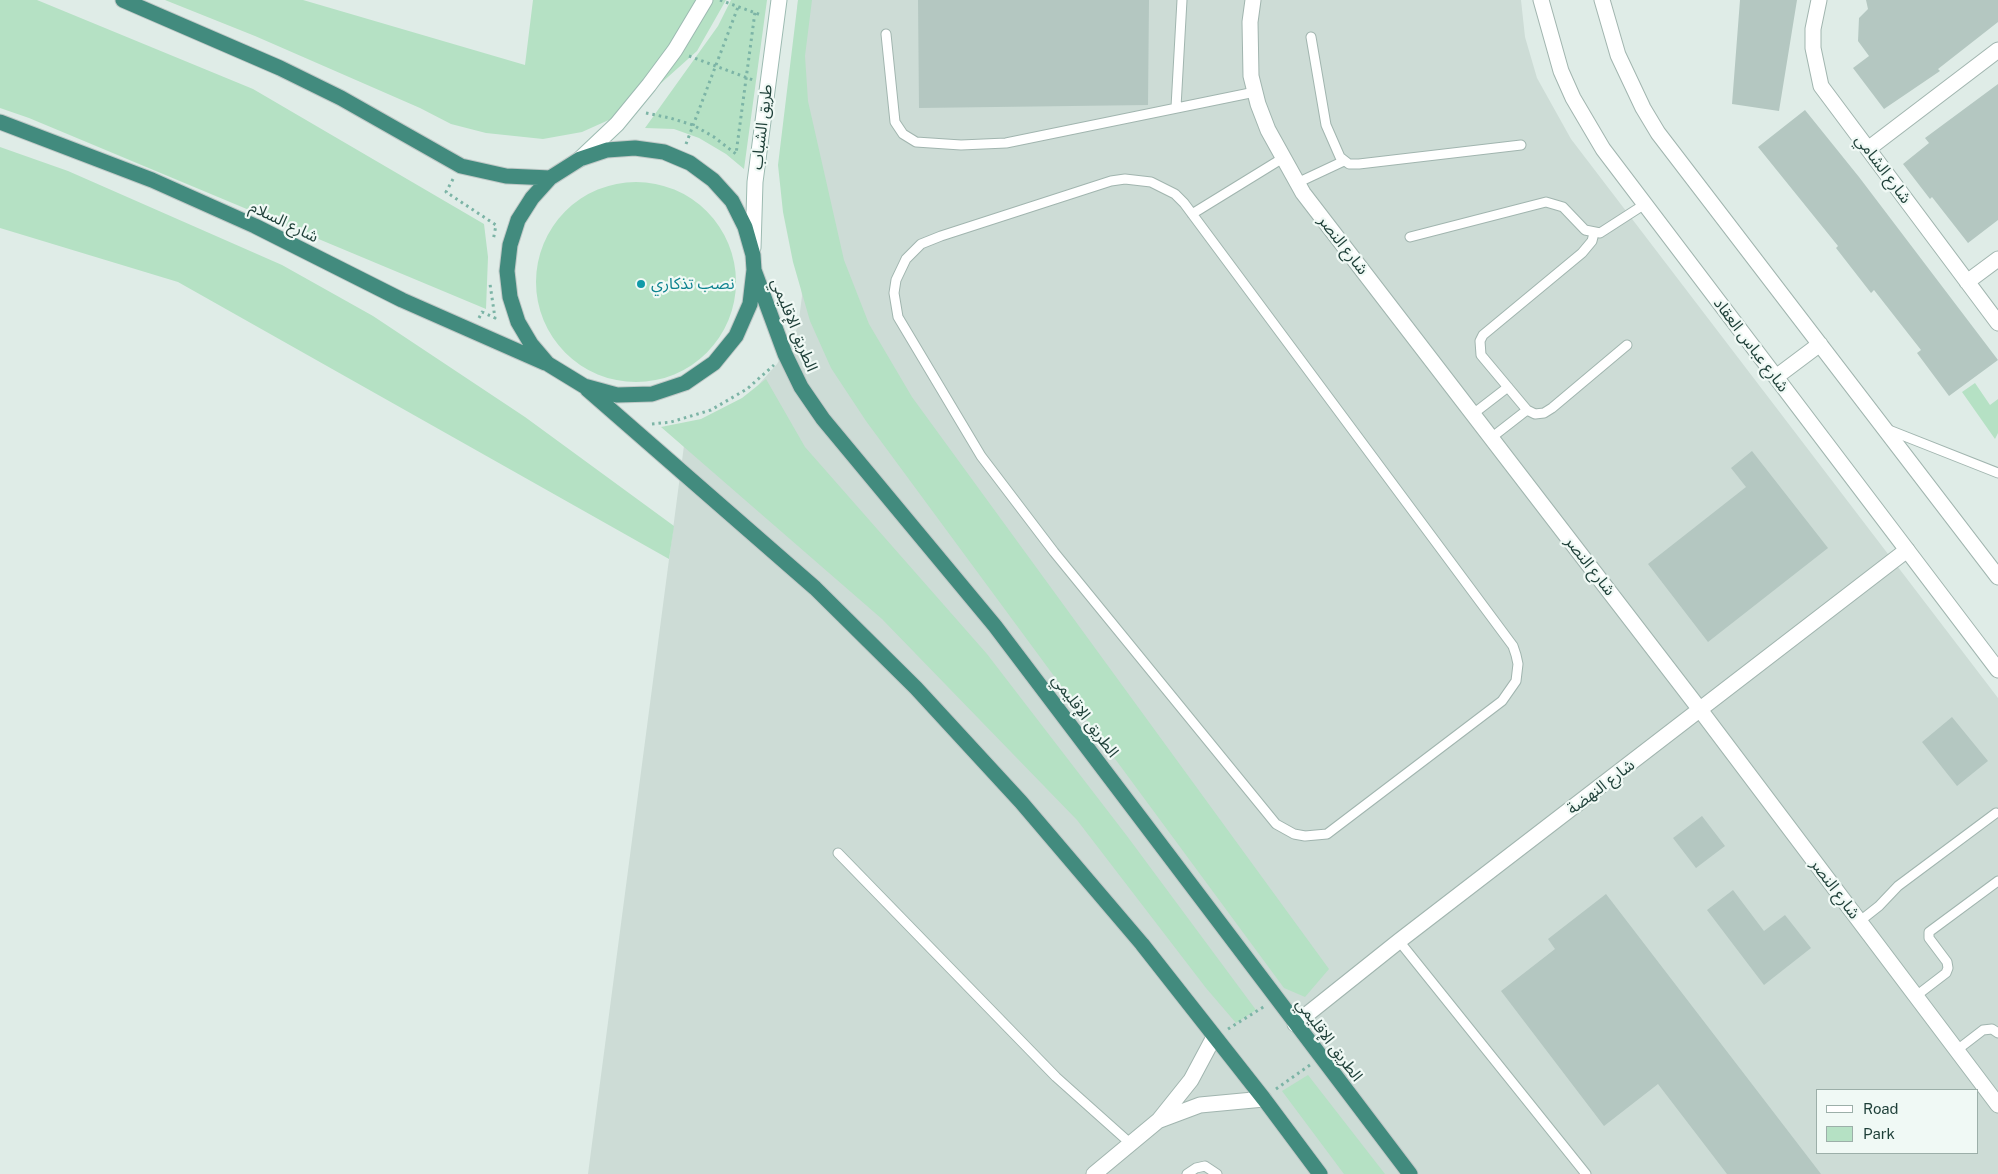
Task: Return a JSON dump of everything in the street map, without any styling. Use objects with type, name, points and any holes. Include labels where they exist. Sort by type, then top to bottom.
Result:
[{"type":"highway","points":[[123,0],[280,68],[342,98],[461,166],[506,176],[550,178]]},
{"type":"highway","name":"شارع السلام","points":[[0,122],[152,180],[255,226],[402,300],[471,332],[548,364]]},
{"type":"highway","points":[[584,386],[618,395],[652,394],[685,383],[714,363],[736,336],[750,304],[754,270],[753,254],[746,227],[732,201],[713,180],[680,159],[664,152],[635,148],[607,150],[580,159],[550,178],[532,198],[518,220],[510,245],[507,271],[510,297],[518,322],[531,344],[548,364],[584,386],[808,582],[916,688],[1045,830],[1142,944],[1214,1038],[1264,1099],[1320,1174]]},
{"type":"highway","name":"الطريق الإقليمي","points":[[754,270],[785,354],[801,387],[822,419],[995,626],[1410,1174]]},
{"type":"street","points":[[580,159],[682,56],[705,0]]},
{"type":"street","name":"طريق الشباب","points":[[753,254],[755,182],[779,0]]},
{"type":"street","name":"شارع النصر","points":[[1253,0],[1250,22],[1251,76],[1255,92],[1268,130],[1303,193],[1701,711],[1998,1105]]},
{"type":"street","name":"شارع عباس العقاد","points":[[1541,0],[1551,43],[1573,98],[1603,149],[1998,670]]},
{"type":"street","points":[[1602,0],[1613,40],[1630,82],[1658,133],[1998,577]]},
{"type":"street","name":"شارع الشامي","points":[[1819,0],[1813,28],[1813,48],[1821,86],[1998,323]]},
{"type":"street","points":[[1868,149],[1998,50]]},
{"type":"street","points":[[1967,282],[1998,259]]},
{"type":"street","points":[[1776,378],[1820,344]]},
{"type":"street","name":"شارع النهضة","points":[[1296,1024],[1399,941],[1701,711],[1907,550]]},
{"type":"street","points":[[1094,1174],[1159,1120],[1191,1080],[1214,1038]]},
{"type":"street","points":[[1159,1120],[1200,1105],[1264,1099]]},
{"type":"lane","points":[[1176,107],[1182,0]]},
{"type":"lane","points":[[886,34],[895,122],[903,134],[916,142],[961,145],[1006,143],[1255,92]]},
{"type":"lane","points":[[1312,37],[1326,125],[1330,139],[1344,161]]},
{"type":"lane","points":[[1297,183],[1344,161],[1360,164],[1521,145]]},
{"type":"lane","points":[[1192,214],[1284,158]]},
{"type":"lane","points":[[1138,179],[1158,185],[1175,194],[1192,214],[1513,646],[1518,664],[1516,681],[1502,701],[1327,834],[1316,836],[1294,834],[1276,824],[1054,552],[981,456],[904,328],[895,305],[894,293],[900,269],[913,251],[921,244],[1111,181],[1138,179]]},
{"type":"lane","points":[[1410,237],[1546,202],[1563,207],[1585,230],[1600,233],[1645,204]]},
{"type":"lane","points":[[1594,233],[1592,241],[1582,253],[1483,335],[1480,341],[1481,355],[1527,410],[1535,414],[1544,413],[1552,408],[1627,345]]},
{"type":"lane","points":[[1473,414],[1508,387]]},
{"type":"lane","points":[[1491,438],[1527,410]]},
{"type":"lane","points":[[1884,428],[1998,473]]},
{"type":"lane","points":[[1860,921],[1879,906],[1898,886],[1996,813]]},
{"type":"lane","points":[[838,853],[1056,1078],[1131,1144]]},
{"type":"lane","points":[[1916,996],[1946,973],[1948,968],[1947,962],[1929,938],[1930,932],[1998,881]]},
{"type":"lane","points":[[1399,941],[1586,1174]]},
{"type":"lane","points":[[1957,1050],[1982,1030],[1992,1029],[1998,1033]]},
{"type":"lane","points":[[1187,1174],[1196,1168],[1205,1166],[1217,1174]]},
{"type":"path","points":[[718,9],[721,1],[776,20]]},
{"type":"path","points":[[680,159],[738,7]]},
{"type":"path","points":[[651,106],[646,114],[670,118],[693,125],[714,137],[736,154],[754,12]]},
{"type":"path","points":[[682,56],[693,47]]},
{"type":"path","points":[[682,56],[716,66],[767,86]]},
{"type":"path","points":[[461,166],[446,192],[496,225],[492,243]]},
{"type":"path","points":[[471,332],[482,312],[496,318],[490,281]]},
{"type":"path","points":[[658,430],[651,424],[692,417],[730,400],[764,376],[785,354]]},
{"type":"path","points":[[1214,1038],[1276,999]]},
{"type":"path","points":[[1264,1099],[1320,1057]]},
{"type":"shaded area","points":[[798,0],[1521,0],[1525,37],[1537,78],[1571,139],[1998,698],[1998,1174],[588,1174],[685,438],[734,412],[777,364],[798,327],[802,296],[784,164]]},
{"type":"green space","points":[[0,0],[37,0],[253,89],[484,224],[488,257],[486,309],[29,118],[0,108]]},
{"type":"green space","points":[[165,0],[303,0],[525,65],[533,0],[726,0],[697,51],[631,110],[582,132],[543,139],[486,133],[451,124],[420,108],[255,36]]},
{"type":"green space","points":[[731,0],[767,0],[744,169],[726,154],[699,138],[674,129],[645,128],[718,26]]},
{"type":"green space","points":[[798,0],[812,0],[805,56],[808,101],[844,260],[869,324],[912,397],[1329,969],[1305,997],[1284,988],[866,421],[831,368],[810,321],[793,262],[783,212],[778,165]]},
{"type":"green space","points":[[0,147],[68,171],[282,265],[373,316],[525,417],[674,526],[669,559],[178,282],[0,228]]},
{"type":"green space","points":[[626,182],[646,182],[674,189],[700,204],[714,218],[729,244],[736,272],[736,292],[729,320],[714,346],[700,360],[665,378],[646,382],[626,382],[598,375],[572,360],[558,346],[540,311],[536,292],[536,272],[543,244],[558,218],[572,204],[607,186]]},
{"type":"green space","points":[[766,379],[805,447],[987,654],[1127,836],[1256,1010],[1236,1023],[1206,988],[1077,820],[882,619],[661,427],[701,419],[742,398]]},
{"type":"green space","points":[[1975,383],[1990,405],[1998,399],[1998,433],[1995,439],[1962,392]]},
{"type":"green space","points":[[1308,1075],[1385,1174],[1344,1174],[1282,1091]]},
{"type":"building","points":[[918,0],[1149,0],[1148,105],[919,108]]},
{"type":"building","points":[[1740,0],[1797,0],[1779,111],[1732,104]]},
{"type":"building","points":[[1866,0],[1998,0],[1998,22],[1938,69],[1940,71],[1884,109],[1853,68],[1869,56],[1858,41],[1859,18],[1868,9]]},
{"type":"building","points":[[1998,84],[1998,220],[1968,243],[1903,164],[1929,143],[1925,138]]},
{"type":"building","points":[[1805,110],[1859,177],[1998,360],[1949,396],[1917,353],[1921,350],[1874,290],[1871,293],[1836,248],[1838,246],[1758,147]]},
{"type":"building","points":[[1752,451],[1828,548],[1708,642],[1648,564],[1746,487],[1731,468]]},
{"type":"building","points":[[1952,717],[1988,761],[1957,786],[1922,742]]},
{"type":"building","points":[[1702,816],[1725,846],[1696,868],[1673,838]]},
{"type":"building","points":[[1733,890],[1764,931],[1785,915],[1811,948],[1764,985],[1707,910]]},
{"type":"building","points":[[1606,894],[1821,1174],[1727,1174],[1658,1084],[1604,1126],[1501,991],[1555,949],[1548,939]]},
{"type":"place","name":"نصب تذكاري","points":[[641,284]]}]
